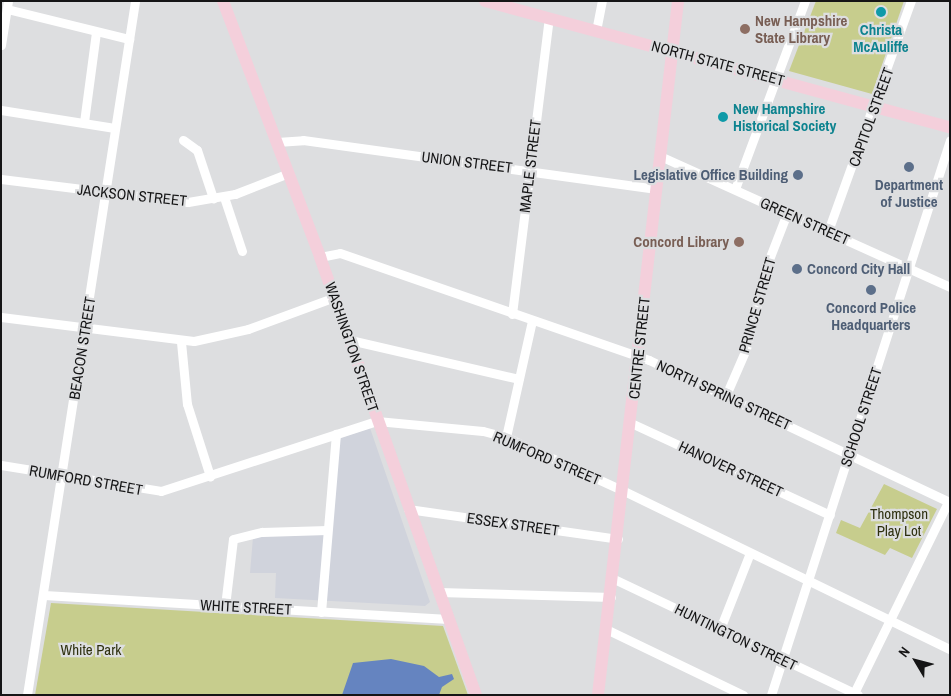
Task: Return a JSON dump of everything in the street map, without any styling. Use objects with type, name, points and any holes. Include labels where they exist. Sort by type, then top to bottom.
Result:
[{"type":"street","name":"BEACON STREET","points":[[27,695],[135,1]]},
{"type":"street","name":"WASHINGTON STREET","points":[[223,1],[290,173],[350,340],[376,421],[476,695]]},
{"type":"street","name":"NORTH STATE STREET","points":[[485,1],[672,50],[875,108],[950,127]]},
{"type":"street","points":[[596,31],[602,1]]},
{"type":"street","name":"CENTRE STREET","points":[[598,695],[612,597],[678,1]]},
{"type":"street","points":[[736,189],[804,1]]},
{"type":"street","name":"CAPITOL STREET","points":[[828,231],[875,108],[911,1]]},
{"type":"street","points":[[1,44],[8,5],[96,32],[129,39]]},
{"type":"street","name":"MAPLE STREET","points":[[512,314],[549,19]]},
{"type":"street","points":[[84,122],[96,32]]},
{"type":"street","points":[[1,110],[115,128]]},
{"type":"street","points":[[183,140],[197,150],[213,198]]},
{"type":"street","name":"UNION STREET","points":[[277,142],[303,140],[657,189]]},
{"type":"street","name":"SCHOOL STREET","points":[[771,695],[950,140]]},
{"type":"street","name":"GREEN STREET","points":[[660,156],[950,287]]},
{"type":"street","name":"JACKSON STREET","points":[[1,179],[169,202],[224,197],[290,173]]},
{"type":"street","points":[[224,197],[242,251]]},
{"type":"street","name":"PRINCE STREET","points":[[726,395],[746,349],[768,262],[787,213]]},
{"type":"street","name":"NORTH SPRING STREET","points":[[320,257],[340,253],[532,321],[638,356],[726,395],[949,502]]},
{"type":"street","points":[[1,317],[181,342],[248,329],[334,297]]},
{"type":"street","points":[[506,437],[532,321]]},
{"type":"street","points":[[350,340],[519,379]]},
{"type":"street","points":[[181,342],[187,404],[210,476]]},
{"type":"street","name":"RUMFORD STREET","points":[[1,465],[152,491],[210,476],[376,421],[436,424],[506,437],[624,491],[808,582],[950,649]]},
{"type":"street","name":"HANOVER STREET","points":[[632,423],[830,515]]},
{"type":"street","points":[[321,612],[336,434]]},
{"type":"street","points":[[856,694],[949,502]]},
{"type":"street","name":"ESSEX STREET","points":[[408,510],[618,539]]},
{"type":"street","points":[[225,606],[234,539],[262,532],[327,530]]},
{"type":"street","points":[[720,629],[750,553]]},
{"type":"street","name":"HUNTINGTON STREET","points":[[614,579],[856,694]]},
{"type":"street","points":[[439,592],[612,597]]},
{"type":"street","name":"WHITE STREET","points":[[44,595],[448,619]]},
{"type":"street","points":[[608,630],[744,695]]},
{"type":"shaded area","points":[[370,428],[430,602],[425,606],[275,598],[276,573],[250,573],[253,537],[332,532],[337,447],[341,438]]},
{"type":"green space","points":[[816,1],[904,1],[872,94],[789,71]]},
{"type":"green space","name":"Thompson Play Lot","points":[[884,484],[937,509],[912,558],[890,548],[885,555],[836,533],[841,520],[860,528]]},
{"type":"green space","name":"White Park","points":[[51,603],[443,626],[468,695],[35,695]]},
{"type":"water","points":[[391,659],[424,666],[439,677],[452,674],[454,679],[442,687],[439,695],[342,695],[353,663]]},
{"type":"place","name":"Christa McAuliffe","points":[[881,12]]},
{"type":"place","name":"New Hampshire State Library","points":[[745,29]]},
{"type":"place","name":"New Hampshire Historical Society","points":[[723,117]]},
{"type":"place","name":"Department of Justice","points":[[909,167]]},
{"type":"place","name":"Legislative Office Building","points":[[798,175]]},
{"type":"place","name":"Concord Library","points":[[739,242]]},
{"type":"place","name":"Concord City Hall","points":[[797,269]]},
{"type":"place","name":"Concord Police Headquarters","points":[[871,290]]}]
